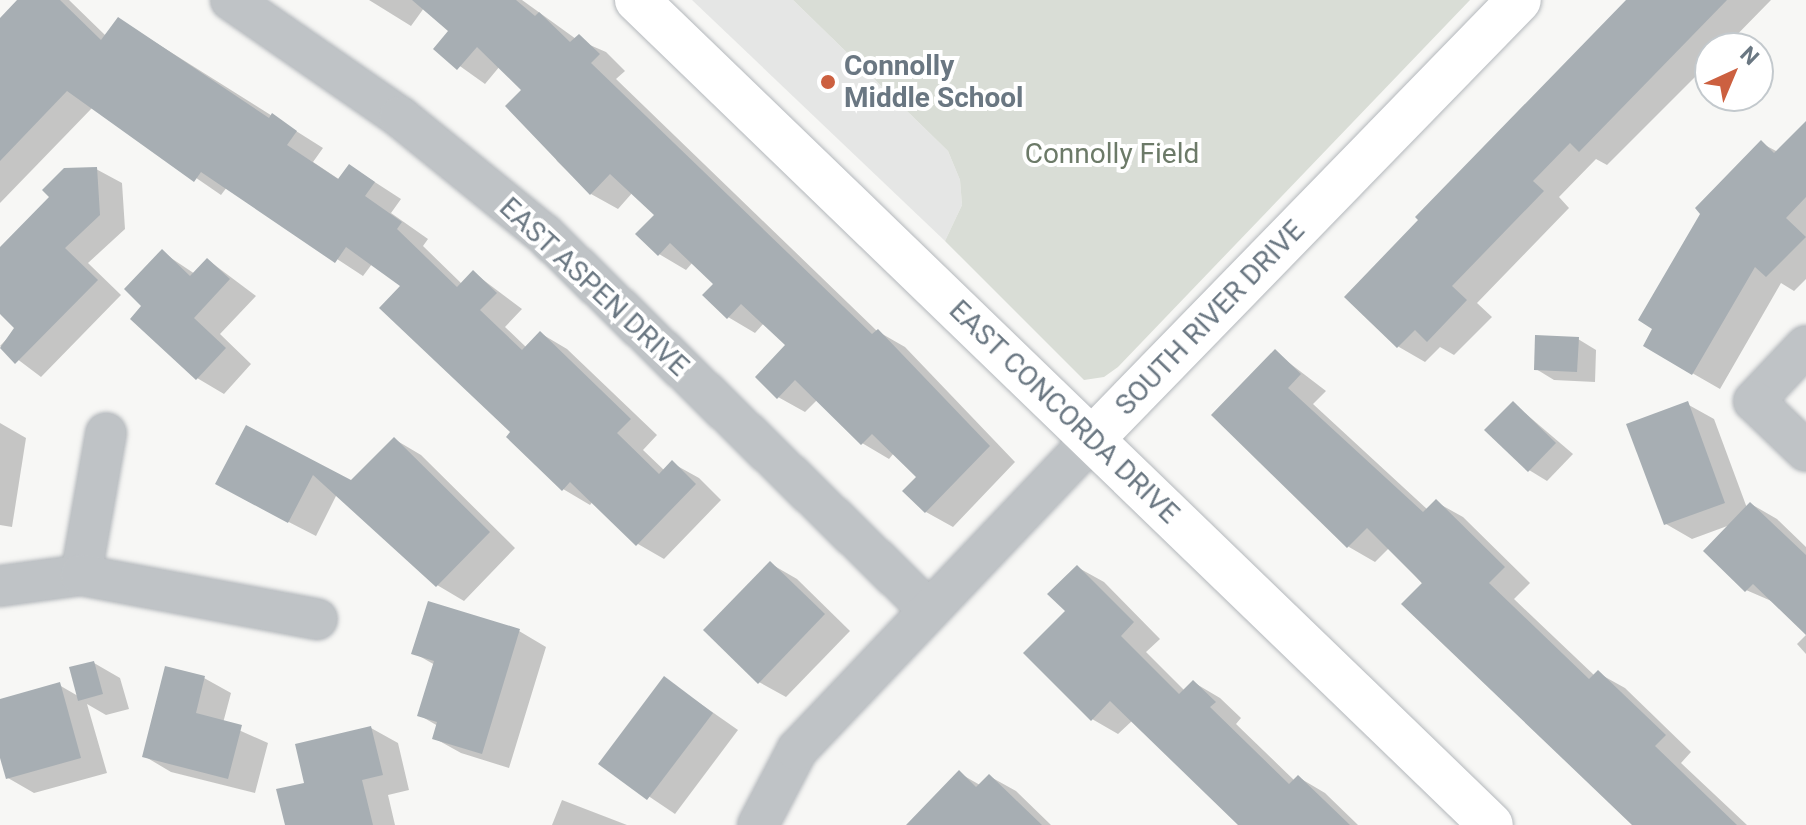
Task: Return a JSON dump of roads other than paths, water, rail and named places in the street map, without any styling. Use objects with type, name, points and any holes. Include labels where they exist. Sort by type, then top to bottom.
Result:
[{"type":"street","name":"EAST ASPEN DRIVE","points":[[231,0],[400,117],[544,234],[928,609]]},
{"type":"street","name":"EAST CONCORDA DRIVE","points":[[637,0],[1491,825]]},
{"type":"street","name":"SOUTH RIVER DRIVE","points":[[758,825],[797,750],[928,609],[1519,0]]},
{"type":"street","points":[[1806,346],[1754,401],[1806,451]]},
{"type":"street","points":[[81,575],[106,433]]},
{"type":"street","points":[[0,586],[81,575],[317,619]]},
{"type":"place","name":"Connolly Middle School","points":[[828,82]]},
{"type":"park label","name":"Connolly Field","points":[[1112,154]]}]
